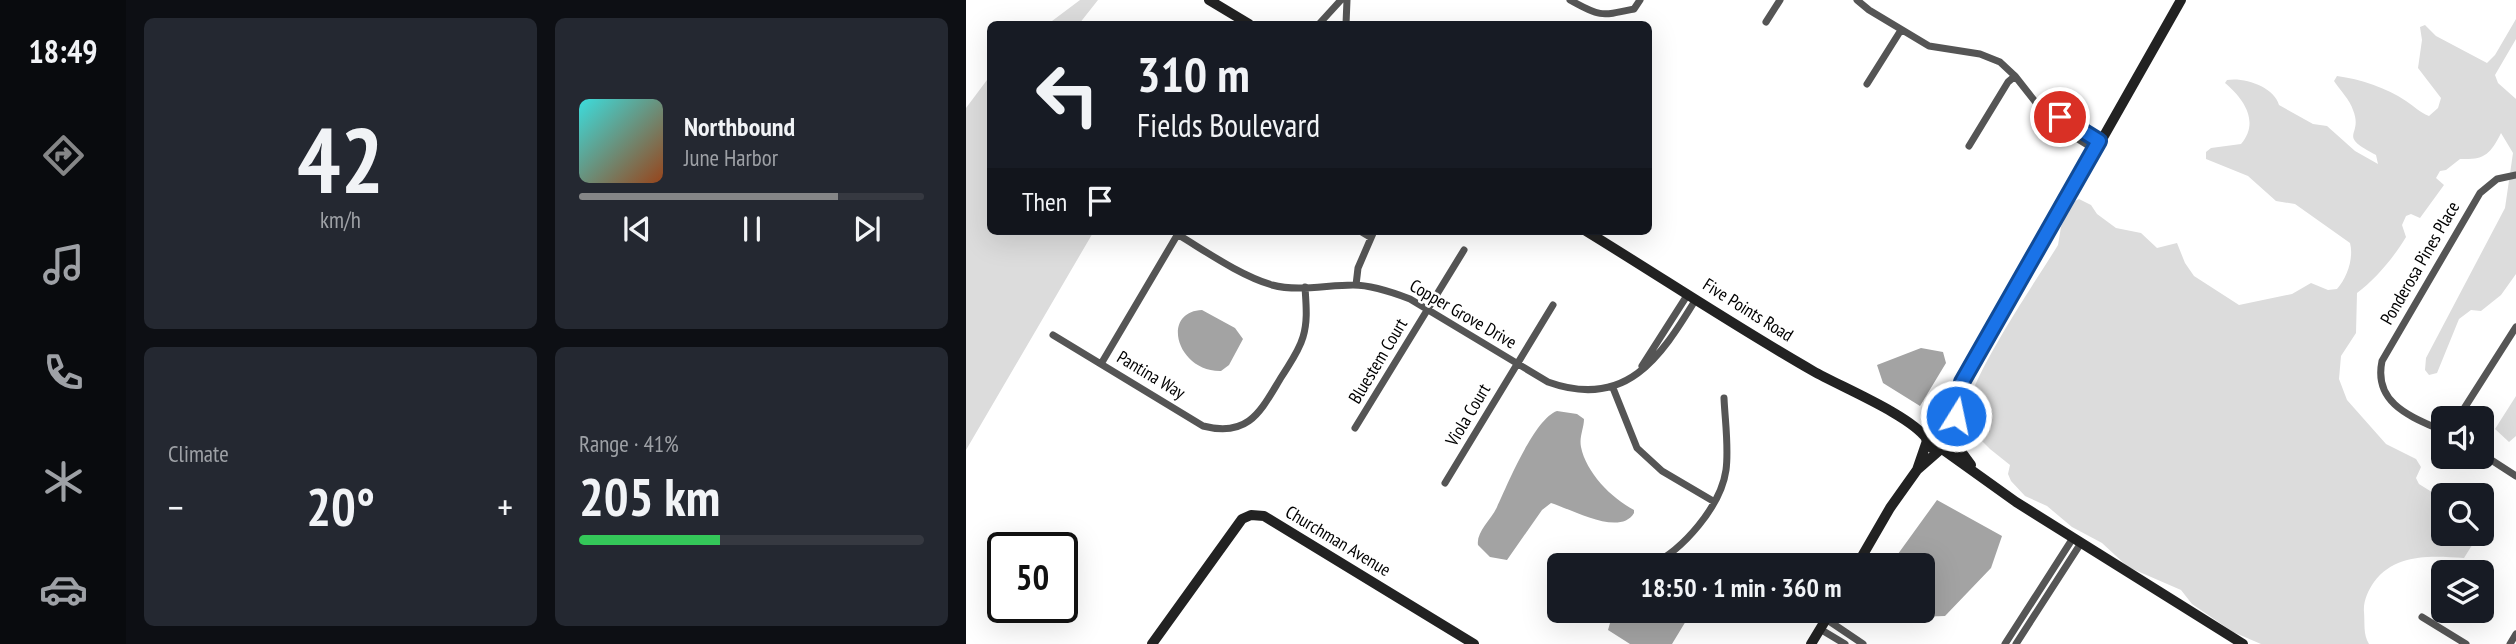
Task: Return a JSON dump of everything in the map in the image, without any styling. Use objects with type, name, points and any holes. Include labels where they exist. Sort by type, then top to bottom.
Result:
[{"type":"street","points":[[1209,0],[1244,21]]},
{"type":"street","points":[[1322,21],[1341,0]]},
{"type":"street","points":[[1346,21],[1347,0]]},
{"type":"street","points":[[1570,0],[1594,14],[1611,15],[1634,9],[1640,0]]},
{"type":"street","points":[[1766,22],[1780,0]]},
{"type":"street","points":[[1857,0],[1901,30],[1934,48],[1992,58],[2015,76],[2052,123],[2097,145]]},
{"type":"street","points":[[1917,470],[1928,431],[1936,425],[1958,391],[2181,0]]},
{"type":"street","points":[[1867,84],[1901,30]]},
{"type":"street","points":[[1969,146],[2005,86],[2015,76]]},
{"type":"street","name":"Ponderosa Pines Place","points":[[2431,425],[2397,409],[2385,394],[2381,366],[2385,354],[2477,197],[2490,183],[2512,175]]},
{"type":"street","points":[[1101,364],[1177,235]]},
{"type":"street","name":"Copper Grove Drive","points":[[1181,235],[1241,271],[1272,285],[1356,285],[1388,290],[1428,309],[1548,382],[1569,390],[1593,392],[1613,388]]},
{"type":"street","points":[[1356,285],[1358,268],[1372,235]]},
{"type":"street","name":"Five Points Road","points":[[1593,235],[1807,367],[1894,413],[1919,429],[1927,440]]},
{"type":"street","name":"Bluestem Court","points":[[1355,428],[1464,250]]},
{"type":"street","name":"Pantina Way","points":[[1053,335],[1203,425],[1219,430],[1236,428],[1251,421],[1261,410],[1297,351],[1307,321],[1305,287]]},
{"type":"street","points":[[1692,296],[1642,366],[1613,388],[1637,448],[1662,471],[1713,501]]},
{"type":"street","name":"Viola Court","points":[[1445,483],[1553,305]]},
{"type":"street","points":[[2466,406],[2516,327]]},
{"type":"street","points":[[1864,553],[1890,508],[1917,470],[1941,449],[1951,435],[1960,397],[1958,391]]},
{"type":"street","points":[[1672,553],[1688,539],[1724,480],[1727,467],[1724,398]]},
{"type":"street","name":"Five Points Road","points":[[1894,413],[1936,425]]},
{"type":"street","points":[[1936,425],[1945,425],[1974,470]]},
{"type":"street","points":[[1927,440],[1934,449],[1941,449],[1974,470],[2016,502],[2243,644]]},
{"type":"street","points":[[2494,462],[2516,476]]},
{"type":"street","name":"Churchman Avenue","points":[[1153,644],[1238,524],[1254,514],[1264,516],[1474,644]]},
{"type":"street","points":[[2006,644],[2044,585],[2077,541]]},
{"type":"street","points":[[2016,644],[2052,590],[2077,541]]},
{"type":"street","points":[[2044,585],[2052,590]]},
{"type":"street","points":[[2423,617],[2466,644]]},
{"type":"street","points":[[1811,644],[1823,623]]},
{"type":"street","points":[[1838,623],[1863,644]]},
{"type":"street","points":[[1820,629],[1846,644]]},
{"type":"street","points":[[2510,644],[2516,635]]},
{"type":"shaded area","points":[[1080,0],[1098,0],[1081,21],[1052,21]]},
{"type":"shaded area","points":[[2516,19],[2516,39],[2495,75],[2498,83],[2516,99],[2516,274],[2501,295],[2481,311],[2471,310],[2459,319],[2437,373],[2429,375],[2425,370],[2426,358],[2505,208],[2513,153],[2501,133],[2485,155],[2460,159],[2446,170],[2440,171],[2436,178],[2444,185],[2420,218],[2411,214],[2406,216],[2402,225],[2406,237],[2401,245],[2378,274],[2357,293],[2356,333],[2341,356],[2339,379],[2347,400],[2386,444],[2416,459],[2421,467],[2416,478],[2419,484],[2431,492],[2431,546],[2472,546],[2464,558],[2415,558],[2403,561],[2383,573],[2372,585],[2364,604],[2365,633],[2369,644],[2261,644],[2233,632],[2192,604],[2181,590],[2128,567],[2102,543],[2072,527],[2047,506],[2025,496],[2011,481],[2008,474],[2010,465],[1964,423],[1967,406],[1988,359],[2058,245],[2061,227],[2071,203],[2079,199],[2091,205],[2097,214],[2116,228],[2141,233],[2157,248],[2177,243],[2194,276],[2239,305],[2292,294],[2311,283],[2328,290],[2337,289],[2349,268],[2350,243],[2295,204],[2276,201],[2248,176],[2206,159],[2206,152],[2211,148],[2241,144],[2247,136],[2247,111],[2238,96],[2225,83],[2227,80],[2242,80],[2265,88],[2279,105],[2313,124],[2327,126],[2355,151],[2378,164],[2376,155],[2354,139],[2353,110],[2334,81],[2337,76],[2382,88],[2429,116],[2438,108],[2441,98],[2418,68],[2422,40],[2420,27],[2425,25],[2436,36],[2487,63],[2495,55]]},
{"type":"shaded area","points":[[987,80],[987,235],[1092,235],[966,450],[966,108]]},
{"type":"shaded area","points":[[1202,310],[1235,328],[1243,339],[1229,365],[1221,371],[1206,369],[1194,362],[1179,342],[1178,330],[1181,321],[1189,313]]},
{"type":"shaded area","points":[[1921,348],[1943,352],[1946,363],[1920,406],[1883,383],[1877,365]]},
{"type":"shaded area","points":[[2516,396],[2516,436],[2509,442],[2495,429]]},
{"type":"shaded area","points":[[1557,411],[1577,414],[1584,419],[1581,443],[1588,466],[1608,491],[1634,510],[1634,513],[1627,520],[1607,522],[1551,503],[1542,510],[1507,560],[1490,557],[1478,545],[1479,535],[1497,507],[1539,426]]},
{"type":"shaded area","points":[[1937,500],[2002,536],[1991,568],[1945,616],[1935,616],[1935,553],[1899,553]]},
{"type":"shaded area","points":[[1610,623],[1685,623],[1672,644],[1630,644],[1608,630]]},
{"type":"route","points":[[1956,416],[1960,397],[1958,391],[1962,382],[2099,141],[2060,117]]}]
